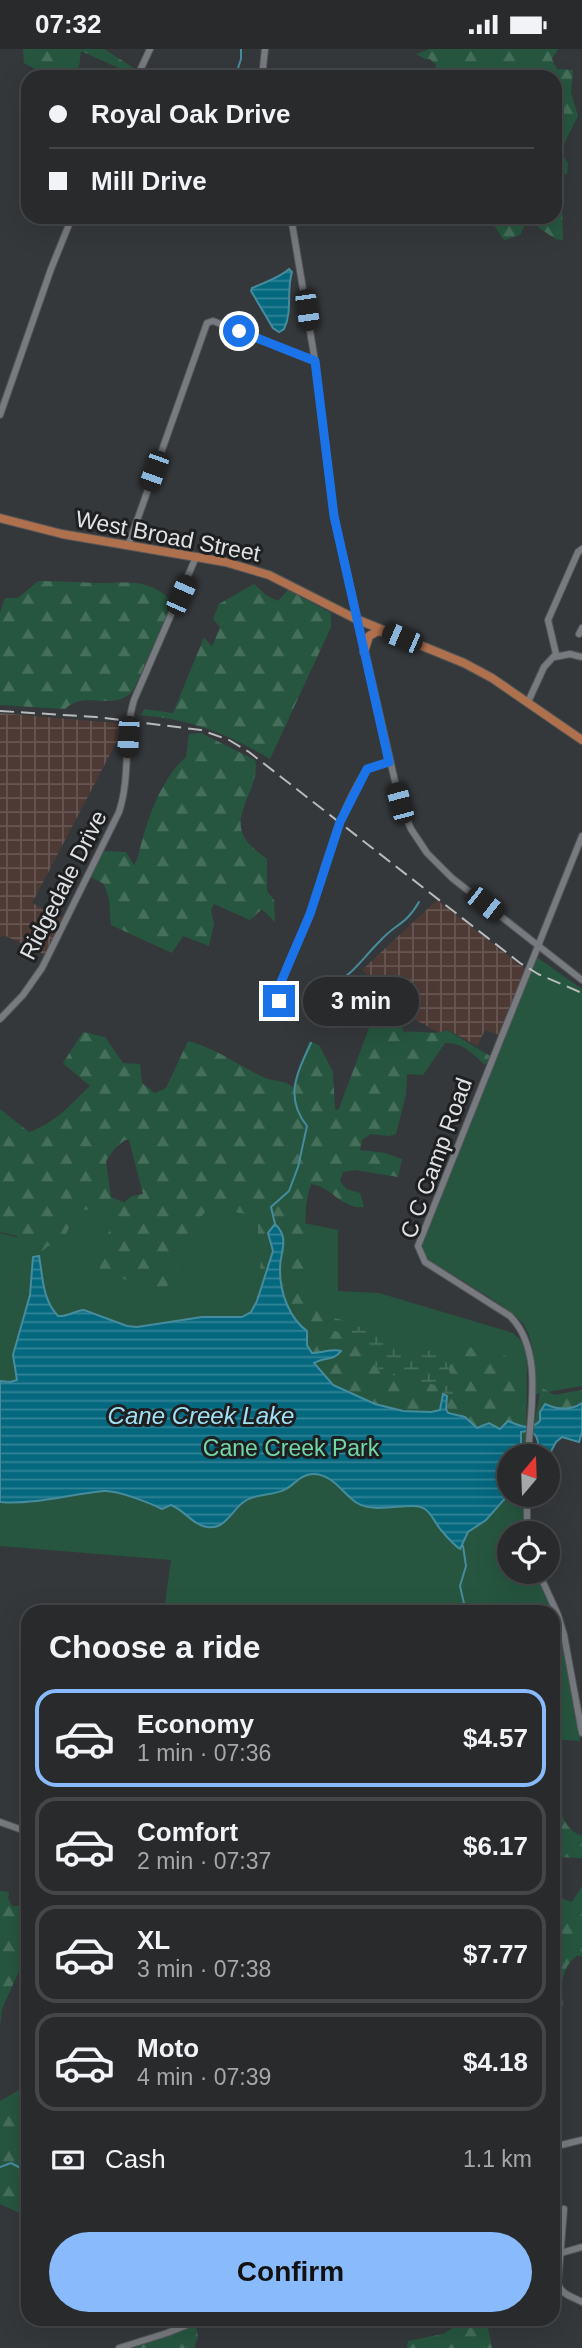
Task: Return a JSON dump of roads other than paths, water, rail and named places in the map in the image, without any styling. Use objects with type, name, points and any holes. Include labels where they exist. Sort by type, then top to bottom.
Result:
[{"type":"main road","name":"West Broad Street","points":[[0,519],[41,530],[225,562],[269,575],[356,619],[464,663],[492,678],[582,740]]},
{"type":"main road","points":[[364,652],[369,636],[378,631],[388,632]]},
{"type":"street","points":[[140,70],[150,49]]},
{"type":"street","points":[[263,70],[265,49]]},
{"type":"street","points":[[0,415],[69,224]]},
{"type":"street","points":[[292,224],[315,361],[332,503],[356,619],[400,803],[411,829],[427,853],[452,878],[582,980]]},
{"type":"street","points":[[128,545],[207,323],[214,321],[315,361]]},
{"type":"street","points":[[555,657],[556,651],[548,623],[549,615],[578,552],[582,549]]},
{"type":"street","name":"Ridgedale Drive","points":[[0,1019],[23,995],[37,975],[119,811],[124,792],[129,721],[134,700],[196,557]]},
{"type":"street","points":[[528,702],[544,667],[555,657],[570,654],[582,657]]},
{"type":"street","points":[[279,1006],[278,989],[310,914],[340,822],[367,769],[389,762]]},
{"type":"street","name":"C C Camp Road","points":[[529,1444],[530,1362],[526,1338],[520,1327],[510,1316],[425,1262],[418,1246],[582,836]]},
{"type":"street","points":[[543,1584],[552,1605]]},
{"type":"street","points":[[560,1625],[582,1733]]},
{"type":"street","points":[[0,1822],[21,1830]]},
{"type":"street","points":[[560,2145],[582,2140]]},
{"type":"street","points":[[560,2271],[564,2209]]},
{"type":"street","points":[[561,2253],[582,2247]]},
{"type":"street","points":[[560,2290],[582,2302]]},
{"type":"street","points":[[119,2348],[184,2326]]},
{"type":"water","points":[[289,269],[292,272],[287,322],[279,332],[273,328],[251,291]]},
{"type":"water","name":"Cane Creek Lake","points":[[275,1224],[282,1235],[280,1271],[284,1296],[295,1319],[307,1331],[307,1345],[312,1353],[341,1351],[335,1356],[314,1363],[333,1385],[375,1404],[403,1411],[440,1410],[443,1394],[447,1396],[448,1413],[465,1417],[477,1428],[489,1423],[500,1429],[508,1421],[529,1427],[540,1421],[540,1412],[545,1404],[564,1409],[582,1403],[582,1432],[579,1442],[562,1437],[555,1444],[538,1444],[534,1434],[527,1431],[521,1432],[521,1444],[497,1444],[498,1507],[486,1520],[468,1532],[460,1549],[425,1509],[412,1506],[365,1506],[357,1503],[326,1477],[313,1474],[302,1477],[281,1491],[249,1498],[224,1522],[214,1527],[197,1523],[171,1505],[162,1509],[110,1491],[26,1502],[0,1502],[0,1381],[17,1380],[13,1355],[30,1295],[33,1257],[39,1256],[46,1295],[58,1316],[84,1310],[127,1326],[137,1327],[202,1317],[242,1317],[251,1312],[257,1301],[273,1251],[268,1233]]},
{"type":"waterway","points":[[237,70],[241,49]]},
{"type":"waterway","points":[[331,987],[352,971],[386,935],[405,920],[419,902]]},
{"type":"waterway","points":[[275,1224],[271,1207],[289,1191],[298,1167],[307,1126],[300,1115],[294,1095],[301,1065],[311,1043]]},
{"type":"waterway","points":[[463,1546],[466,1566],[460,1586],[464,1605]]},
{"type":"waterway","points":[[0,2167],[11,2163],[21,2168]]},
{"type":"railway","points":[[0,711],[96,717],[201,730],[229,740],[249,752],[520,963],[582,993]]},
{"type":"park label","name":"Cane Creek Park","points":[[291,1448]]}]
